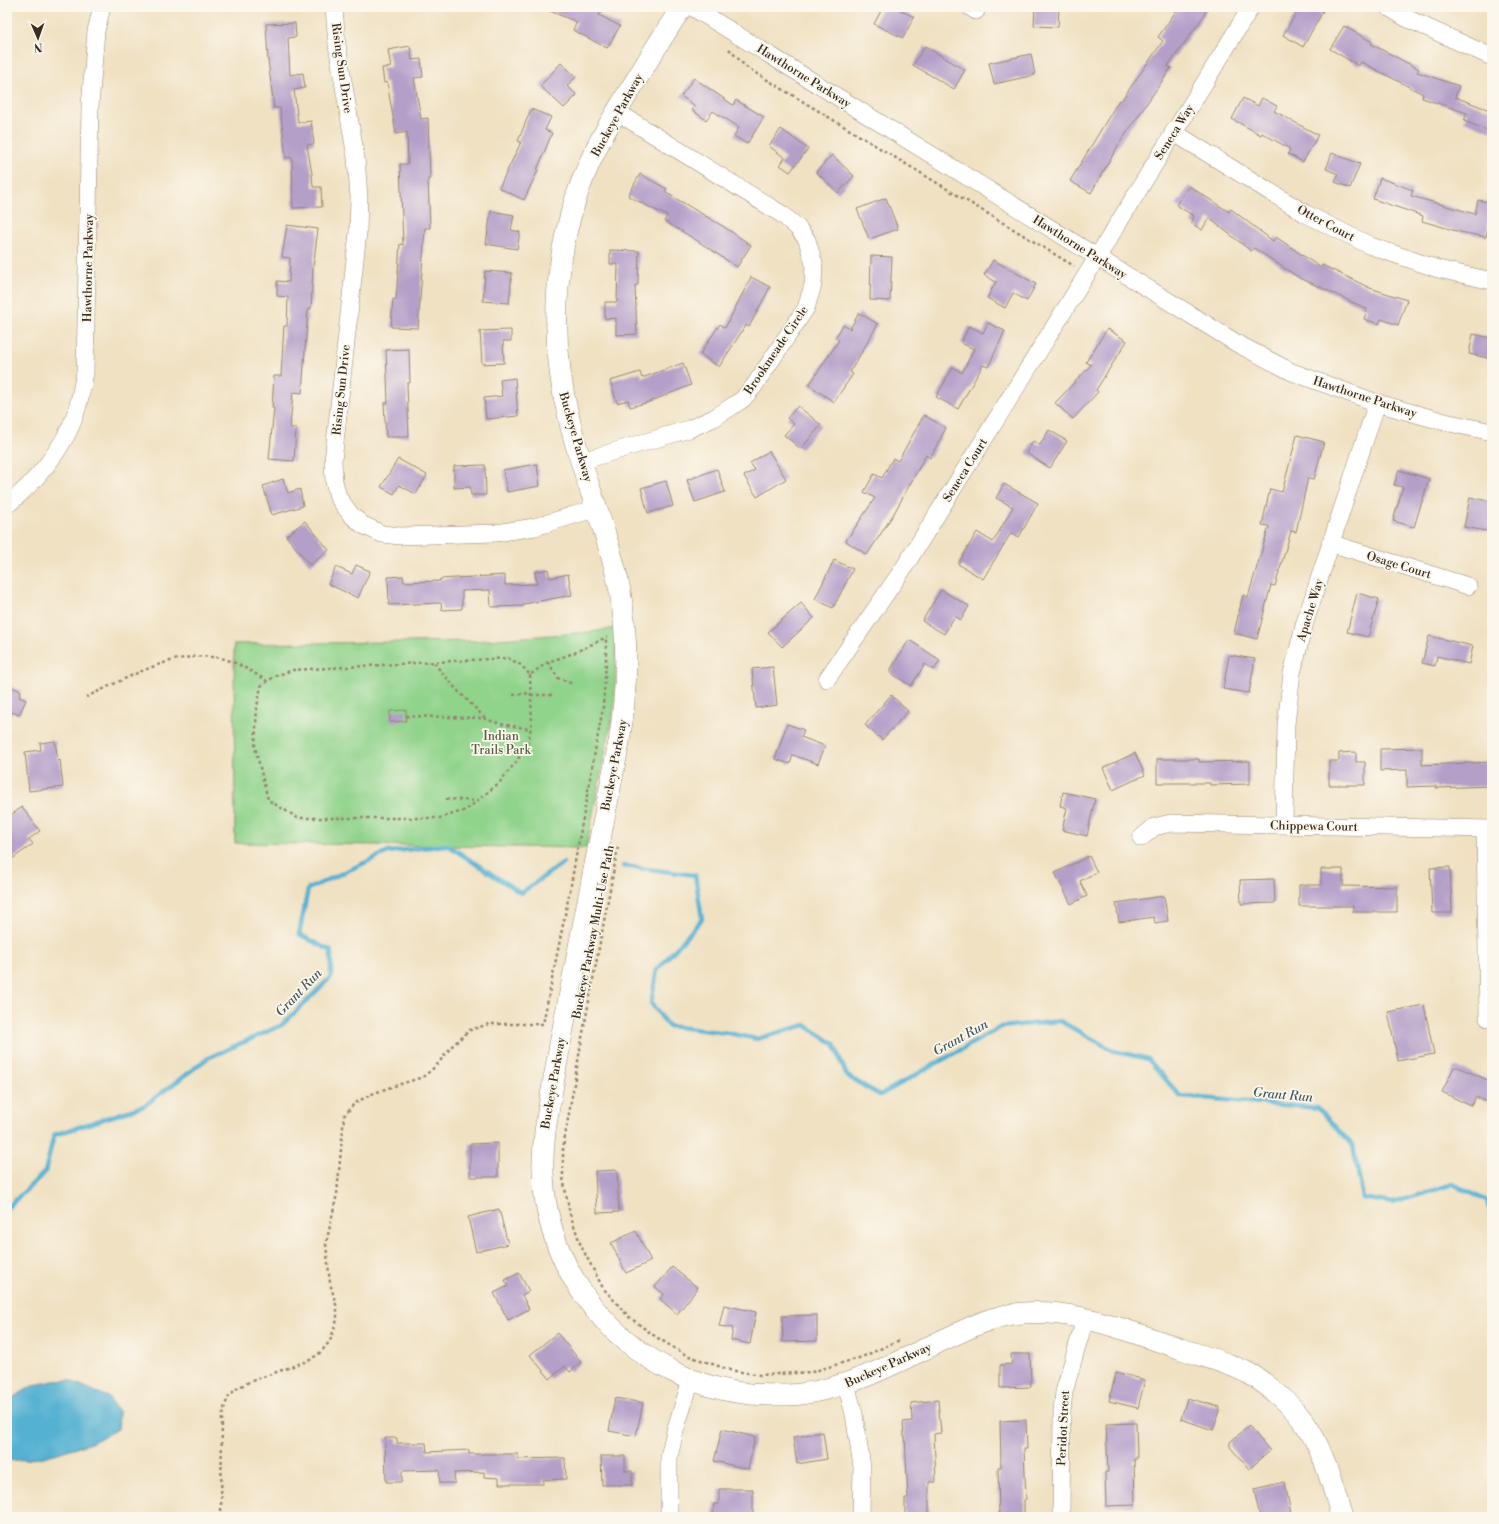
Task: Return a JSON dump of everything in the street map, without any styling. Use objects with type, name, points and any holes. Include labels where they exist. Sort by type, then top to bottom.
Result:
[{"type":"street","name":"Hawthorne Parkway","points":[[7,505],[19,496],[40,474],[65,438],[76,413],[85,373],[90,106],[96,31],[102,7]]},
{"type":"street","name":"Rising Sun Drive","points":[[334,7],[337,45],[356,158],[359,197],[358,232],[333,460],[334,481],[338,497],[350,515],[363,525],[382,534],[400,536],[496,533],[535,527],[597,508]]},
{"type":"street","name":"Buckeye Parkway","points":[[682,7],[662,36],[616,112],[597,147],[582,182],[568,230],[560,265],[556,307],[558,355],[562,390],[571,428],[597,508],[619,590],[627,656],[626,683],[619,742],[566,1013],[543,1146],[545,1198],[556,1242],[564,1261],[577,1285],[592,1307],[613,1330],[637,1350],[669,1370],[691,1380],[714,1388],[738,1392],[764,1395],[797,1395],[846,1384],[870,1375],[984,1322],[1007,1316],[1034,1312],[1062,1314],[1085,1319],[1232,1366],[1269,1387],[1288,1403],[1303,1421],[1321,1452],[1342,1517]]},
{"type":"street","name":"Hawthorne Parkway","points":[[692,7],[1238,344],[1292,372],[1377,403],[1445,422],[1492,432]]},
{"type":"street","name":"Seneca Way","points":[[1097,257],[1250,7]]},
{"type":"street","points":[[1388,7],[1406,18],[1492,57]]},
{"type":"street","name":"Brookmeade Circle","points":[[582,461],[689,429],[714,418],[743,399],[754,386],[806,308],[813,285],[814,264],[807,240],[798,228],[783,215],[616,112]]},
{"type":"street","name":"Otter Court","points":[[1173,132],[1306,214],[1371,246],[1438,269],[1492,281]]},
{"type":"street","name":"Seneca Court","points":[[827,679],[903,569],[1097,257]]},
{"type":"street","name":"Apache Way","points":[[1284,825],[1286,724],[1292,672],[1305,622],[1377,403]]},
{"type":"street","name":"Osage Court","points":[[1330,544],[1468,586]]},
{"type":"street","name":"Chippewa Court","points":[[1140,838],[1154,827],[1171,823],[1489,829]]},
{"type":"street","points":[[1488,1018],[1489,829]]},
{"type":"street","name":"Peridot Street","points":[[1061,1517],[1064,1392],[1085,1319]]},
{"type":"street","points":[[669,1517],[669,1457],[675,1430],[691,1380]]},
{"type":"street","points":[[846,1384],[854,1414],[862,1467],[861,1517]]},
{"type":"path","points":[[221,1517],[222,1417],[229,1396],[236,1389],[249,1382],[310,1360],[321,1352],[330,1341],[335,1328],[337,1308],[330,1283],[326,1244],[337,1194],[344,1116],[354,1104],[369,1095],[423,1077],[436,1066],[452,1046],[470,1030],[489,1024],[543,1024],[570,890],[603,707],[606,637],[548,662],[530,675]]},
{"type":"path","points":[[86,697],[151,666],[178,660],[203,657],[221,658],[251,671],[267,681]]},
{"type":"path","points":[[508,658],[520,665],[530,675],[531,729],[528,743],[516,762],[500,782],[466,810],[440,818],[298,818],[268,800],[255,747],[257,708],[261,686],[275,676],[293,670],[508,658]]},
{"type":"path","points":[[433,662],[486,720]]},
{"type":"path","points":[[548,662],[558,678],[573,684]]},
{"type":"path","points":[[513,695],[555,695]]},
{"type":"path","points":[[406,716],[482,718],[501,724],[531,729]]},
{"type":"path","points":[[446,799],[478,801]]},
{"type":"path","name":"Buckeye Parkway Multi-Use Path","points":[[619,843],[563,1148],[563,1178],[570,1214],[581,1246],[603,1288],[629,1317],[656,1337],[686,1355],[730,1370],[760,1375],[812,1372],[862,1357],[903,1338]]},
{"type":"green space","name":"Indian Trails Park","points":[[617,628],[614,708],[586,848],[235,843],[234,644],[474,641],[590,632]]},
{"type":"water","points":[[69,1380],[108,1397],[119,1413],[118,1429],[91,1443],[40,1458],[7,1461],[7,1401],[34,1385]]},
{"type":"building","points":[[540,7],[604,7],[599,15],[620,26],[607,48],[573,30],[577,22]]},
{"type":"building","points":[[883,7],[894,7],[914,17],[903,38],[874,24]]},
{"type":"building","points":[[1035,7],[1059,7],[1058,27],[1034,26]]},
{"type":"building","points":[[1179,7],[1208,7],[1203,17],[1168,66],[1171,68],[1119,144],[1091,193],[1070,181],[1119,100],[1121,101],[1163,41],[1158,37]]},
{"type":"building","points":[[1300,7],[1316,7],[1323,11],[1303,47],[1283,35]]},
{"type":"building","points":[[295,23],[296,37],[288,38],[290,75],[303,73],[305,88],[294,90],[298,123],[311,121],[314,144],[307,145],[313,187],[321,187],[322,207],[293,208],[292,157],[286,158],[280,108],[274,108],[268,60],[266,24]]},
{"type":"building","points":[[1344,26],[1372,42],[1371,44],[1419,69],[1417,72],[1459,86],[1455,97],[1492,111],[1492,132],[1464,121],[1467,113],[1422,98],[1423,94],[1361,62],[1359,66],[1330,49]]},
{"type":"building","points":[[410,46],[412,60],[421,59],[423,77],[414,78],[421,119],[428,118],[430,179],[428,179],[430,228],[425,228],[418,328],[391,327],[393,299],[396,300],[400,244],[403,245],[400,164],[408,164],[407,132],[396,134],[387,82],[384,83],[382,68],[391,67],[388,50]]},
{"type":"building","points":[[925,46],[965,70],[954,89],[913,65]]},
{"type":"building","points":[[1031,54],[1035,75],[994,84],[989,63]]},
{"type":"building","points":[[561,63],[576,77],[567,86],[577,95],[564,108],[540,86]]},
{"type":"building","points":[[694,78],[733,105],[736,100],[764,117],[747,144],[734,136],[739,127],[713,111],[706,120],[692,110],[695,106],[681,96]]},
{"type":"building","points":[[1243,98],[1258,106],[1262,98],[1277,106],[1274,111],[1318,135],[1303,162],[1288,154],[1290,149],[1262,133],[1261,135],[1232,119]]},
{"type":"building","points":[[531,109],[551,117],[545,130],[552,133],[538,170],[524,200],[499,188],[521,142],[518,141]]},
{"type":"building","points":[[781,129],[808,149],[790,172],[780,165],[785,158],[769,146]]},
{"type":"building","points":[[1332,153],[1360,164],[1350,188],[1335,182],[1338,174],[1326,169]]},
{"type":"building","points":[[832,155],[854,176],[838,193],[816,172]]},
{"type":"building","points":[[640,174],[667,189],[665,192],[751,245],[737,267],[664,221],[667,216],[628,196]]},
{"type":"building","points":[[1380,178],[1413,190],[1411,196],[1475,214],[1478,200],[1492,203],[1492,224],[1489,223],[1486,237],[1460,232],[1422,221],[1423,216],[1373,199]]},
{"type":"building","points":[[1189,186],[1229,212],[1231,209],[1273,241],[1276,237],[1321,268],[1322,265],[1370,288],[1407,300],[1398,325],[1381,319],[1379,324],[1364,319],[1367,309],[1298,277],[1254,248],[1251,251],[1209,218],[1202,230],[1191,223],[1194,216],[1176,205]]},
{"type":"building","points":[[886,198],[898,229],[869,239],[857,209]]},
{"type":"building","points":[[491,211],[514,215],[511,230],[520,232],[517,249],[486,244]]},
{"type":"building","points":[[287,225],[318,229],[313,268],[311,309],[308,309],[302,393],[293,392],[290,428],[296,428],[294,461],[269,459],[274,408],[272,408],[274,376],[281,376],[284,326],[287,326],[288,297],[277,296],[277,281],[289,282],[290,258],[282,257]]},
{"type":"building","points":[[610,250],[639,251],[638,285],[635,285],[637,334],[616,335],[616,318],[605,319],[605,302],[617,302],[618,264],[610,264]]},
{"type":"building","points":[[871,256],[892,257],[890,301],[870,300]]},
{"type":"building","points":[[993,260],[1036,284],[1027,301],[1013,293],[1005,308],[987,298],[996,282],[984,275]]},
{"type":"building","points":[[485,271],[512,273],[509,303],[483,301]]},
{"type":"building","points":[[751,277],[770,287],[749,327],[746,325],[719,367],[700,354],[720,324],[725,328]]},
{"type":"building","points":[[859,313],[878,324],[850,372],[853,374],[834,402],[809,385],[839,340],[835,338],[843,325],[850,329]]},
{"type":"building","points":[[988,323],[1005,331],[988,367],[983,365],[958,409],[936,397],[953,367],[962,373],[974,349],[961,343],[969,326],[983,333]]},
{"type":"building","points":[[1107,329],[1127,341],[1096,390],[1098,392],[1073,419],[1055,403],[1091,365],[1086,362]]},
{"type":"building","points":[[511,330],[511,341],[503,341],[504,363],[482,364],[480,331]]},
{"type":"building","points":[[1473,334],[1492,338],[1492,359],[1469,354]]},
{"type":"building","points":[[409,349],[410,383],[407,383],[409,437],[386,437],[384,403],[388,403],[386,350]]},
{"type":"building","points":[[683,363],[691,385],[649,402],[630,407],[628,400],[617,403],[610,381],[640,372],[642,378]]},
{"type":"building","points":[[515,378],[518,416],[486,419],[484,398],[502,396],[500,380]]},
{"type":"building","points":[[798,406],[821,425],[801,449],[784,435],[794,424],[787,418]]},
{"type":"building","points":[[924,415],[946,428],[930,458],[926,455],[893,515],[867,555],[846,541],[875,498],[864,492],[874,474],[882,478],[893,458],[898,461]]},
{"type":"building","points":[[1049,430],[1067,441],[1050,468],[1026,453],[1033,441],[1040,445]]},
{"type":"building","points":[[1297,435],[1324,442],[1314,479],[1308,478],[1296,532],[1291,531],[1275,586],[1271,585],[1257,639],[1234,633],[1243,595],[1248,597],[1269,526],[1262,525],[1270,489],[1282,492]]},
{"type":"building","points":[[769,451],[786,479],[757,497],[744,476],[755,470],[750,463]]},
{"type":"building","points":[[398,459],[427,475],[416,494],[399,485],[394,494],[381,487]]},
{"type":"building","points":[[537,464],[540,486],[507,492],[503,470]]},
{"type":"building","points":[[485,465],[486,495],[471,495],[470,487],[454,488],[454,466]]},
{"type":"building","points":[[717,469],[725,492],[695,502],[687,480]]},
{"type":"building","points":[[1399,470],[1429,479],[1414,527],[1393,521],[1403,487],[1394,485]]},
{"type":"building","points":[[283,479],[288,493],[300,489],[303,506],[272,515],[263,486]]},
{"type":"building","points":[[666,481],[673,506],[648,513],[641,488]]},
{"type":"building","points":[[1004,484],[1038,503],[1019,537],[1011,533],[983,579],[958,564],[977,532],[993,542],[1013,507],[996,498]]},
{"type":"building","points":[[1470,497],[1492,502],[1492,532],[1464,527]]},
{"type":"building","points":[[305,521],[329,550],[310,565],[286,536]]},
{"type":"building","points":[[834,560],[853,569],[833,608],[815,599]]},
{"type":"building","points":[[356,565],[370,571],[358,598],[328,584],[336,567],[352,574]]},
{"type":"building","points":[[548,569],[550,578],[568,574],[572,595],[524,604],[524,606],[491,607],[490,590],[462,591],[462,609],[442,610],[441,603],[389,605],[388,577],[403,576],[404,582],[440,581],[440,579],[505,575],[505,585],[537,584],[535,572]]},
{"type":"building","points":[[941,590],[969,606],[961,620],[955,616],[944,634],[922,621]]},
{"type":"building","points":[[1357,593],[1379,599],[1368,637],[1347,632]]},
{"type":"building","points":[[801,603],[814,618],[782,647],[768,632]]},
{"type":"building","points":[[1429,636],[1473,646],[1469,664],[1437,656],[1435,666],[1422,663]]},
{"type":"building","points":[[909,640],[940,660],[934,670],[925,664],[911,686],[891,673],[891,669]]},
{"type":"building","points":[[1229,655],[1255,659],[1249,693],[1223,689]]},
{"type":"building","points":[[773,667],[777,705],[756,708],[752,669]]},
{"type":"building","points":[[7,685],[21,691],[19,697],[26,700],[19,715],[12,712],[7,724]]},
{"type":"building","points":[[891,695],[908,711],[882,740],[865,725]]},
{"type":"building","points":[[406,710],[406,721],[390,722],[390,711]]},
{"type":"building","points":[[787,724],[804,730],[801,737],[825,746],[818,764],[793,755],[790,764],[775,759]]},
{"type":"building","points":[[55,741],[58,761],[60,760],[63,787],[29,791],[25,752],[41,750],[40,743]]},
{"type":"building","points":[[1422,748],[1422,765],[1492,762],[1492,786],[1436,788],[1436,786],[1407,787],[1407,770],[1380,771],[1380,749]]},
{"type":"building","points":[[1356,752],[1356,762],[1365,762],[1365,785],[1329,785],[1329,761],[1339,761],[1339,753]]},
{"type":"building","points":[[1135,753],[1145,775],[1113,790],[1103,768]]},
{"type":"building","points":[[1157,759],[1199,759],[1199,762],[1250,761],[1250,784],[1210,785],[1210,783],[1157,783]]},
{"type":"building","points":[[1063,792],[1095,799],[1087,836],[1062,830],[1067,808],[1060,806]]},
{"type":"building","points":[[22,807],[40,831],[29,839],[33,844],[12,859],[7,852],[7,818]]},
{"type":"building","points":[[1089,856],[1097,872],[1080,881],[1087,896],[1071,904],[1055,873]]},
{"type":"building","points":[[1450,867],[1452,913],[1432,913],[1430,868]]},
{"type":"building","points":[[1321,869],[1343,869],[1343,886],[1397,887],[1397,912],[1353,912],[1353,906],[1299,906],[1299,885],[1321,885]]},
{"type":"building","points":[[1274,879],[1275,903],[1241,904],[1240,880]]},
{"type":"building","points":[[1164,896],[1168,921],[1155,923],[1154,917],[1119,922],[1116,903]]},
{"type":"building","points":[[1424,1005],[1434,1054],[1398,1061],[1388,1012]]},
{"type":"building","points":[[1454,1067],[1458,1067],[1492,1082],[1492,1089],[1486,1102],[1476,1097],[1471,1106],[1442,1092]]},
{"type":"building","points":[[498,1143],[498,1177],[470,1177],[470,1144]]},
{"type":"building","points":[[617,1170],[619,1212],[597,1213],[595,1171]]},
{"type":"building","points":[[499,1209],[508,1244],[476,1252],[468,1217]]},
{"type":"building","points":[[636,1231],[651,1261],[626,1273],[611,1243]]},
{"type":"building","points":[[672,1267],[698,1288],[677,1314],[660,1299],[664,1294],[655,1287]]},
{"type":"building","points":[[519,1273],[529,1291],[522,1295],[529,1309],[508,1320],[494,1293],[508,1286],[505,1280]]},
{"type":"building","points":[[724,1305],[756,1312],[750,1344],[731,1340],[733,1328],[719,1326]]},
{"type":"building","points":[[817,1315],[817,1341],[783,1342],[782,1316]]},
{"type":"building","points":[[557,1333],[581,1362],[570,1372],[565,1366],[550,1379],[530,1355]]},
{"type":"building","points":[[1011,1354],[1030,1354],[1031,1387],[1000,1388],[1000,1365],[1012,1364]]},
{"type":"building","points":[[1116,1372],[1145,1380],[1138,1408],[1109,1401]]},
{"type":"building","points":[[615,1398],[643,1403],[636,1436],[609,1431]]},
{"type":"building","points":[[1187,1398],[1220,1407],[1213,1430],[1181,1419]]},
{"type":"building","points":[[938,1400],[941,1433],[934,1434],[936,1482],[929,1482],[929,1517],[905,1517],[905,1498],[908,1498],[903,1422],[912,1421],[911,1403]]},
{"type":"building","points":[[1026,1420],[1027,1449],[1024,1449],[1026,1499],[1024,1500],[1024,1517],[999,1517],[998,1467],[1001,1467],[1000,1421]]},
{"type":"building","points":[[1136,1423],[1137,1459],[1134,1459],[1135,1505],[1106,1506],[1105,1472],[1108,1472],[1106,1424]]},
{"type":"building","points":[[1249,1426],[1270,1451],[1249,1469],[1230,1447],[1230,1442]]},
{"type":"building","points":[[722,1429],[755,1437],[748,1469],[714,1461]]},
{"type":"building","points":[[823,1432],[827,1459],[797,1464],[793,1437]]},
{"type":"building","points":[[385,1438],[397,1438],[397,1443],[426,1443],[427,1452],[469,1450],[469,1454],[518,1454],[518,1459],[565,1458],[566,1479],[543,1480],[543,1484],[499,1484],[499,1478],[484,1477],[484,1472],[454,1473],[455,1483],[440,1483],[439,1470],[402,1471],[402,1482],[386,1482]]},
{"type":"building","points":[[601,1456],[625,1456],[625,1471],[632,1471],[632,1485],[602,1485]]},
{"type":"building","points":[[1285,1482],[1291,1514],[1277,1517],[1260,1517],[1254,1489]]},
{"type":"building","points":[[719,1489],[753,1489],[753,1517],[713,1517],[714,1504],[719,1504]]},
{"type":"waterway","name":"Grant Run","points":[[7,1208],[45,1172],[54,1135],[144,1106],[208,1058],[282,1025],[331,977],[331,951],[299,934],[308,889],[388,852],[447,845],[521,893],[563,863]]},
{"type":"waterway","name":"Grant Run","points":[[623,866],[695,875],[702,919],[657,970],[651,1003],[668,1026],[728,1033],[757,1039],[805,1025],[834,1044],[847,1076],[880,1095],[1001,1027],[1060,1021],[1114,1051],[1148,1059],[1180,1096],[1318,1108],[1353,1146],[1363,1198],[1393,1203],[1453,1184],[1487,1201],[1492,1220]]}]
